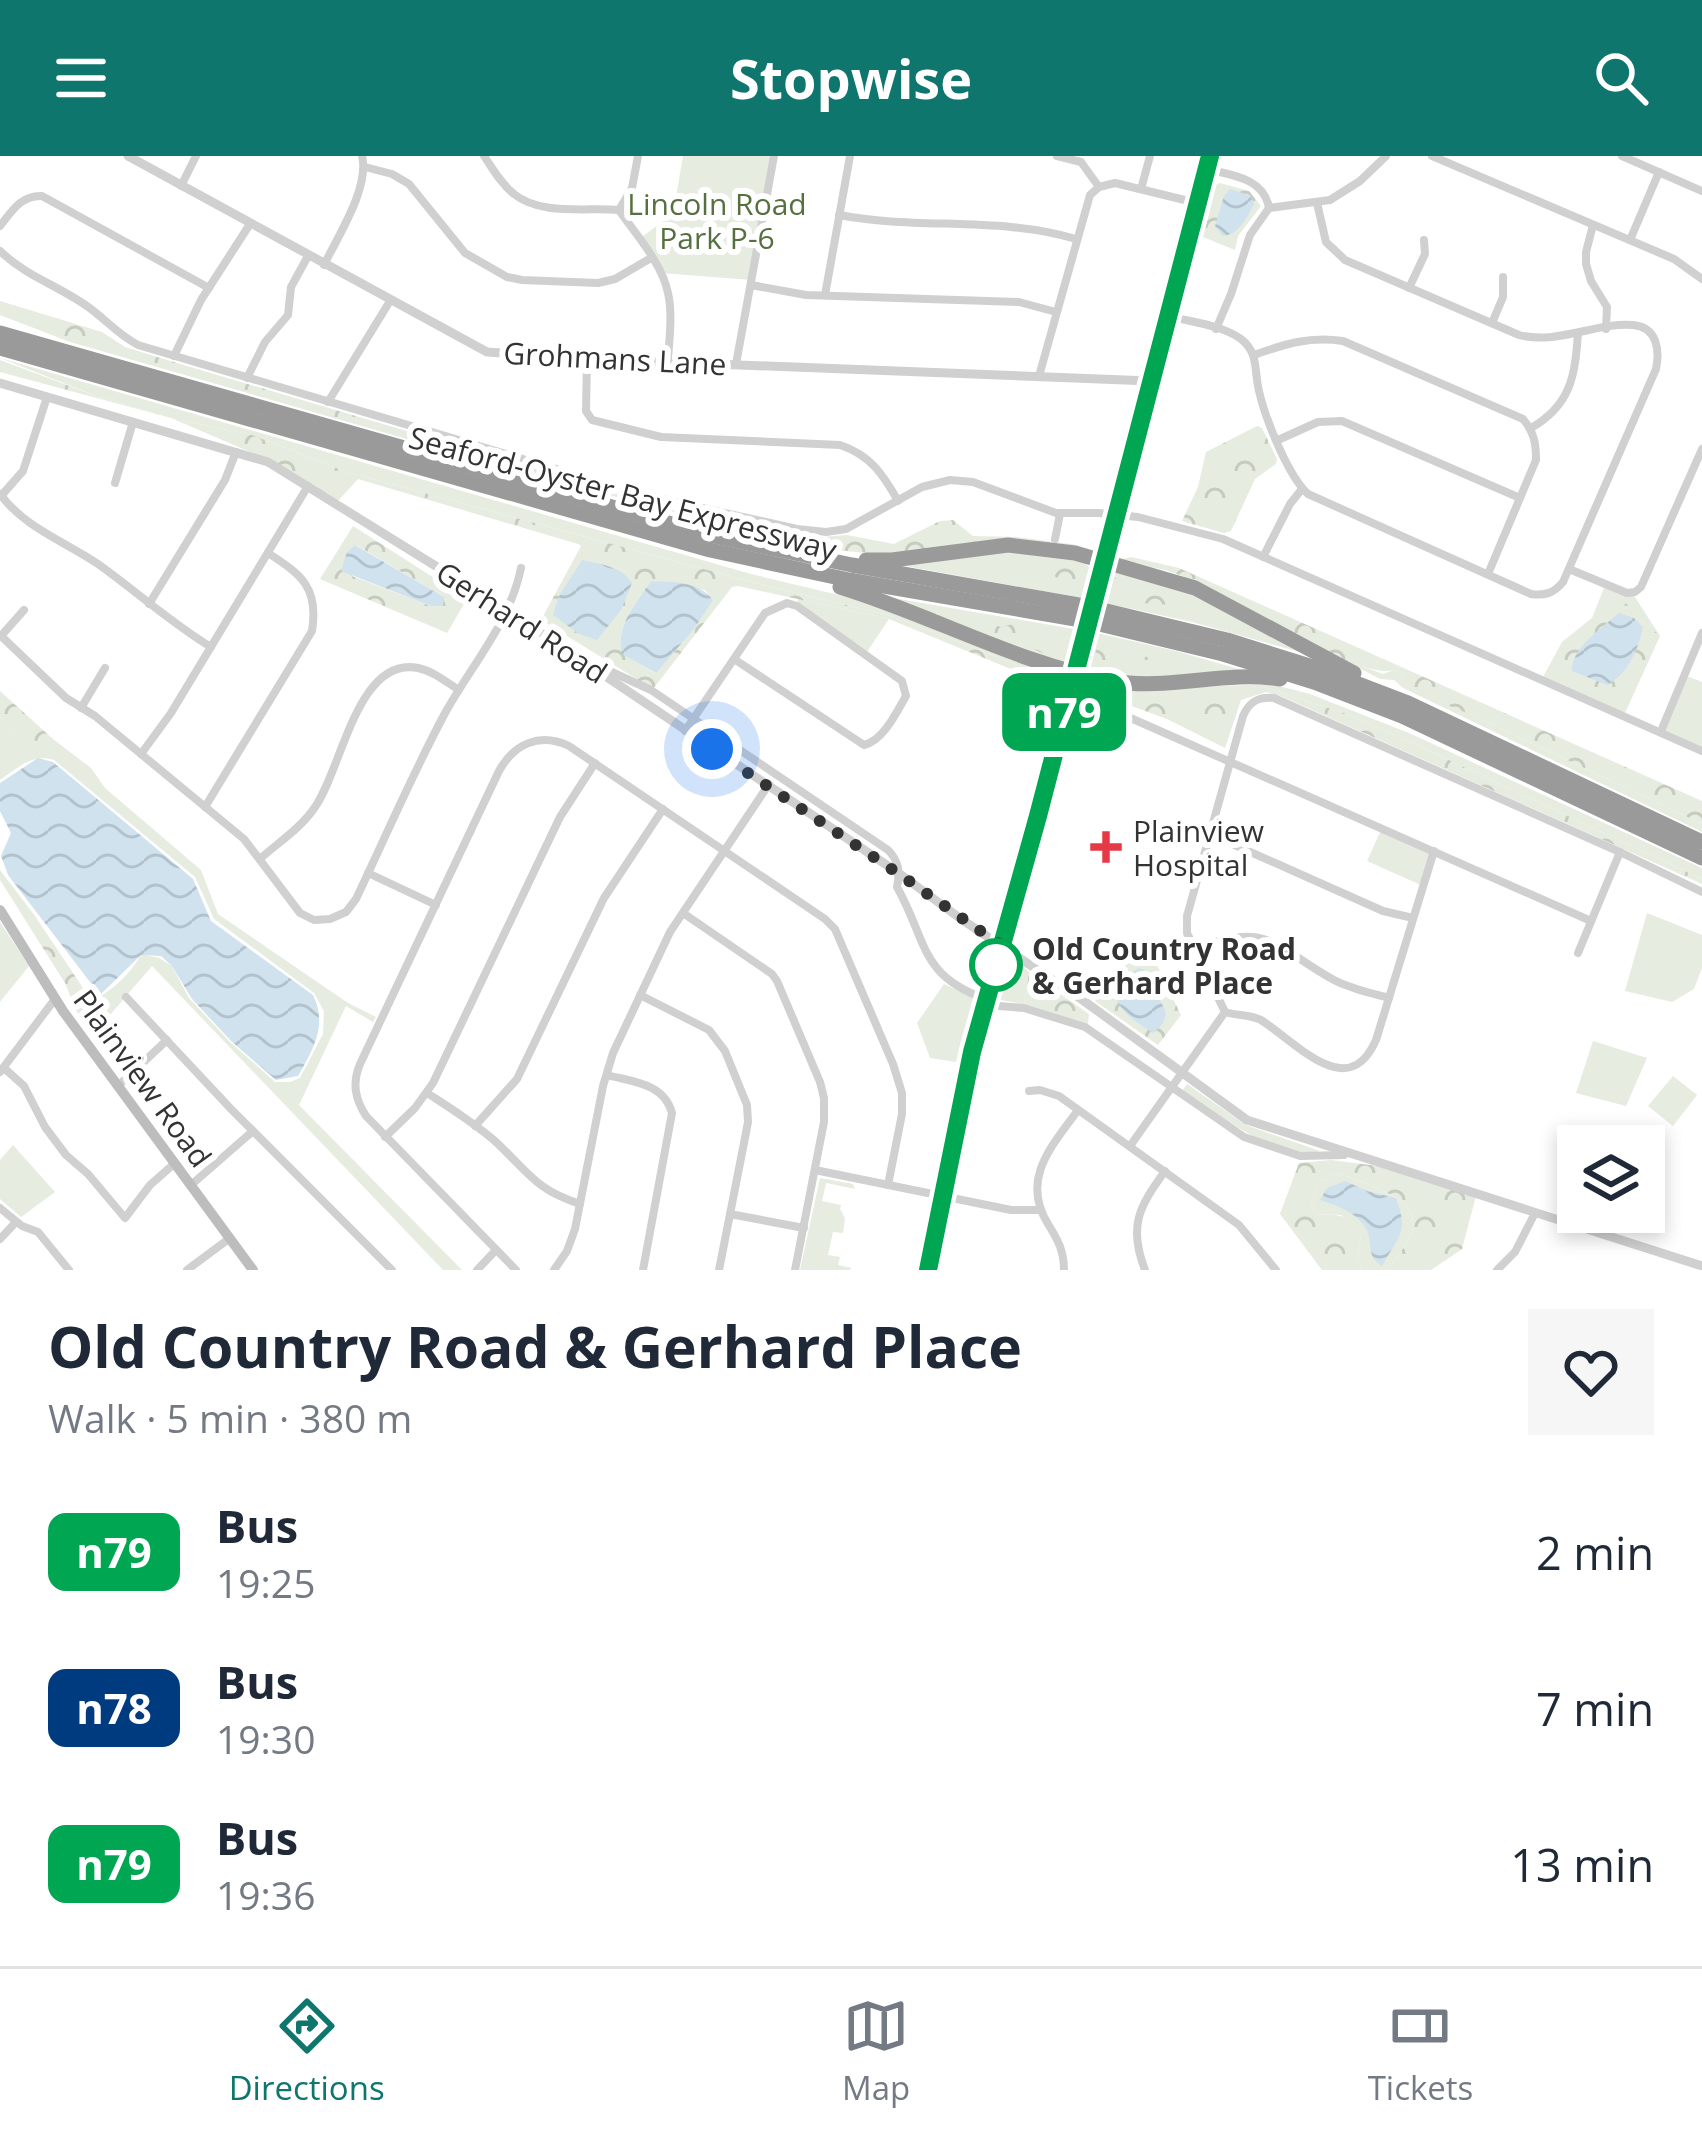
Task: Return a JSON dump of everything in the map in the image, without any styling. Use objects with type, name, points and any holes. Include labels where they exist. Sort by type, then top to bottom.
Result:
[{"type":"highway","name":"Seaford-Oyster Bay Expressway","points":[[0,333],[759,554],[1090,607],[1181,627],[1318,669],[1453,723],[1702,842]]},
{"type":"highway","name":"Seaford-Oyster Bay Expressway","points":[[0,348],[634,530],[1131,630],[1223,654],[1358,699],[1447,736],[1702,859]]},
{"type":"highway","points":[[759,554],[873,561],[1008,544],[1056,549],[1179,582],[1216,598],[1453,723]]},
{"type":"highway","points":[[759,554],[1016,653],[1111,680]]},
{"type":"highway","points":[[1069,692],[1096,680],[1146,683],[1271,677],[1358,699]]},
{"type":"main road","points":[[928,1270],[985,1002],[1208,162]]},
{"type":"main road","name":"Plainview Road","points":[[0,910],[56,999],[253,1270]]},
{"type":"street","name":"Grohmans Lane","points":[[128,156],[487,352],[1151,382]]},
{"type":"street","points":[[182,186],[196,156]]},
{"type":"street","points":[[484,156],[508,190],[526,202],[619,210]]},
{"type":"street","points":[[619,210],[632,188],[638,156]]},
{"type":"street","points":[[736,364],[774,156]]},
{"type":"street","points":[[825,296],[850,156]]},
{"type":"street","points":[[1057,156],[1081,162],[1099,187]]},
{"type":"street","points":[[1141,189],[1150,156]]},
{"type":"street","points":[[1432,156],[1674,260],[1702,279]]},
{"type":"street","points":[[1622,156],[1702,191]]},
{"type":"street","points":[[1216,329],[1252,228],[1269,208],[1330,200],[1348,190],[1380,158]]},
{"type":"street","points":[[325,265],[358,192],[364,161],[409,184],[456,244],[508,277],[598,283],[615,279],[651,258]]},
{"type":"street","points":[[1208,162],[1254,183],[1268,197],[1269,208]]},
{"type":"street","points":[[1630,240],[1659,172]]},
{"type":"street","points":[[1040,376],[1090,195],[1115,183],[1197,203]]},
{"type":"street","points":[[0,226],[22,201],[42,196],[209,288]]},
{"type":"street","points":[[1168,316],[1233,334],[1249,347],[1259,391],[1302,489],[1531,594],[1557,590],[1658,361],[1658,345],[1646,329],[1631,325],[1532,338],[1492,323],[1338,255],[1323,235],[1316,203]]},
{"type":"street","points":[[619,210],[661,273],[669,295],[668,361]]},
{"type":"street","points":[[839,215],[871,221],[1040,229],[1076,239]]},
{"type":"street","points":[[174,356],[250,224]]},
{"type":"street","points":[[1593,225],[1586,264],[1607,307],[1606,329]]},
{"type":"street","points":[[1409,288],[1425,254],[1424,240]]},
{"type":"street","points":[[0,251],[138,345],[644,495],[826,532],[846,529],[939,481],[961,480],[1060,514],[1138,517],[1223,539],[1702,751]]},
{"type":"street","points":[[247,378],[265,342],[288,315],[291,287],[308,256]]},
{"type":"street","points":[[1492,323],[1503,297],[1503,277]]},
{"type":"street","points":[[751,285],[825,296],[1019,302],[1056,313]]},
{"type":"street","points":[[328,402],[389,301]]},
{"type":"street","points":[[1531,428],[1555,412],[1564,397],[1576,368],[1578,333]]},
{"type":"street","points":[[1254,355],[1301,339],[1343,341],[1511,412],[1531,428],[1536,460],[1488,574]]},
{"type":"street","points":[[587,359],[586,410],[592,420],[661,436],[840,445],[871,460],[898,501]]},
{"type":"street","name":"Gerhard Road","points":[[0,383],[236,452],[268,463],[308,486],[506,609],[899,874],[1247,1120],[1702,1266]]},
{"type":"street","points":[[47,397],[23,471],[1,495],[23,520],[96,563],[211,647]]},
{"type":"street","points":[[1278,440],[1318,422],[1342,421],[1520,497]]},
{"type":"street","points":[[115,482],[133,422]]},
{"type":"street","points":[[1569,569],[1627,593],[1641,587],[1702,449]]},
{"type":"street","points":[[149,604],[225,479],[236,452]]},
{"type":"street","points":[[141,754],[308,486]]},
{"type":"street","points":[[1263,557],[1302,489]]},
{"type":"street","points":[[1055,538],[1060,514]]},
{"type":"street","points":[[205,807],[312,632],[314,610],[308,587],[295,570],[268,553]]},
{"type":"street","points":[[24,610],[1,635],[56,689],[244,839],[295,908],[314,920],[330,919],[346,912],[356,899],[443,717],[518,585],[521,568]]},
{"type":"street","points":[[685,730],[765,613],[780,604],[791,604],[902,681],[906,690],[878,738],[863,745],[734,659]]},
{"type":"street","points":[[1660,732],[1702,633]]},
{"type":"street","points":[[580,659],[651,690],[888,850],[895,857],[897,886],[931,963],[952,984],[985,1002],[1024,1008],[1085,1027],[1244,1137],[1300,1156],[1359,1157]]},
{"type":"street","points":[[81,708],[105,668]]},
{"type":"street","points":[[261,858],[314,809],[367,693],[380,677],[399,668],[417,668],[459,690]]},
{"type":"street","points":[[1225,1012],[1187,933],[1187,916],[1246,708],[1257,699],[1274,698],[1702,892]]},
{"type":"street","points":[[1064,713],[1118,713],[1591,921]]},
{"type":"street","points":[[516,1270],[386,1137],[360,1106],[355,1087],[357,1072],[500,771],[511,754],[528,742],[550,740],[569,746],[825,919],[842,942],[902,1093],[888,1185]]},
{"type":"street","points":[[386,1137],[427,1093],[560,817],[595,763]]},
{"type":"street","points":[[554,1270],[571,1240],[613,1053],[670,932],[776,775]]},
{"type":"street","points":[[475,1126],[517,1079],[604,898],[663,809]]},
{"type":"street","points":[[1210,834],[1383,910],[1414,919]]},
{"type":"street","points":[[1225,1012],[1258,1018],[1324,1065],[1344,1069],[1369,1056],[1434,851]]},
{"type":"street","points":[[1578,953],[1619,852]]},
{"type":"street","points":[[368,873],[436,905]]},
{"type":"street","points":[[683,913],[777,981],[824,1098],[824,1122],[795,1270]]},
{"type":"street","points":[[1194,949],[1239,936],[1270,940],[1334,980],[1389,998]]},
{"type":"street","points":[[640,994],[709,1030],[725,1051],[747,1105],[748,1122],[718,1270]]},
{"type":"street","points":[[126,997],[386,1268]]},
{"type":"street","points":[[56,999],[2,1070],[32,1099],[66,1155],[125,1218],[150,1185],[176,1163]]},
{"type":"street","points":[[1130,1146],[1225,1012]]},
{"type":"street","points":[[118,1086],[167,1040]]},
{"type":"street","points":[[607,1076],[659,1090],[672,1113],[643,1270]]},
{"type":"street","points":[[1029,1091],[1050,1091],[1165,1171],[1239,1225],[1276,1270]]},
{"type":"street","points":[[427,1093],[494,1140],[541,1187],[580,1204]]},
{"type":"street","points":[[1064,1270],[1062,1249],[1037,1198],[1041,1166],[1078,1110]]},
{"type":"street","points":[[191,1185],[254,1131]]},
{"type":"street","points":[[815,1170],[1011,1210],[1040,1210]]},
{"type":"street","points":[[1145,1270],[1136,1231],[1138,1213],[1165,1171]]},
{"type":"street","points":[[0,1208],[38,1232],[69,1270]]},
{"type":"street","points":[[1497,1270],[1515,1252],[1535,1213]]},
{"type":"street","points":[[730,1214],[803,1228]]},
{"type":"street","points":[[0,1239],[16,1222]]},
{"type":"street","points":[[187,1270],[230,1238]]},
{"type":"street","points":[[476,1270],[496,1250]]},
{"type":"green space","name":"Lincoln Road Park P-6","points":[[683,156],[774,156],[752,280],[661,273],[639,239],[673,214]]},
{"type":"green space","points":[[1220,183],[1249,191],[1261,206],[1238,236],[1235,250],[1203,237]]},
{"type":"green space","points":[[0,301],[102,332],[125,347],[696,517],[809,538],[847,535],[894,544],[940,521],[953,520],[973,536],[1085,546],[1015,541],[894,556],[770,537],[535,476],[70,342],[0,315]]},
{"type":"green space","points":[[0,358],[751,574],[885,606],[1057,673],[1063,679],[1061,687],[1047,676],[888,615],[347,472],[252,435],[99,397]]},
{"type":"green space","points":[[0,360],[171,418],[0,372]]},
{"type":"green space","points":[[171,418],[252,435],[347,472],[888,615],[1047,676],[1057,688],[889,619],[738,586],[732,587],[653,689],[541,620],[578,544],[358,479],[337,502],[269,460]],"holes":[[[651,581],[705,590],[712,600],[694,629],[655,673],[622,653],[624,624]]]},
{"type":"green space","points":[[1257,426],[1276,464],[1255,479],[1231,531],[1182,521],[1198,487],[1206,452]]},
{"type":"green space","points":[[353,526],[467,599],[447,633],[320,579]],"holes":[[[356,545],[444,597],[431,606],[352,576],[347,552]]]},
{"type":"green space","points":[[1004,551],[1079,560],[1091,568],[1082,598],[900,565]]},
{"type":"green space","points":[[1032,555],[1082,569],[1088,575],[1080,595],[1047,573],[1015,569],[1015,557]]},
{"type":"green space","points":[[1131,557],[1179,568],[1702,801],[1702,824],[1404,686],[1403,674],[1395,670],[1352,663],[1182,576],[1118,560]]},
{"type":"green space","points":[[1114,571],[1209,599],[1307,654],[1105,603]]},
{"type":"green space","points":[[1114,578],[1173,594],[1176,599],[1173,605],[1110,601]]},
{"type":"green space","points":[[1604,588],[1633,594],[1660,636],[1625,713],[1543,677],[1562,642],[1592,618]]},
{"type":"green space","points":[[1603,597],[1624,602],[1659,634],[1624,706],[1549,672],[1563,644],[1596,618]]},
{"type":"green space","points":[[893,598],[1074,629],[1066,663],[1048,660]]},
{"type":"green space","points":[[798,599],[889,619],[865,655],[797,606]]},
{"type":"green space","points":[[970,621],[1042,634],[1072,632],[1065,658],[988,632]]},
{"type":"green space","points":[[1097,633],[1256,674],[1143,681],[1087,670]]},
{"type":"green space","points":[[1098,638],[1179,666],[1151,678],[1098,666],[1094,661]]},
{"type":"green space","points":[[1340,658],[1383,674],[1395,670],[1403,674],[1405,686],[1702,824],[1702,832],[1403,688],[1394,680],[1380,679]]},
{"type":"green space","points":[[1684,675],[1702,682],[1702,750],[1660,732]]},
{"type":"green space","points":[[1097,683],[1124,690],[1271,684],[1310,694],[1409,733],[1702,868],[1702,879],[1347,714],[1264,687],[1238,693],[1106,691],[1094,700],[1097,708],[1085,709],[1087,689]]},
{"type":"green space","points":[[1264,687],[1347,714],[1419,746],[1702,879],[1702,884],[1281,696],[1266,692],[1241,700],[1225,748],[1129,705],[1097,705],[1094,700],[1106,691]]},
{"type":"green space","points":[[0,691],[53,739],[40,739],[16,752],[18,736],[0,717]]},
{"type":"green space","points":[[0,717],[18,736],[17,751],[40,739],[53,739],[91,768],[105,788],[201,870],[218,914],[376,1017],[373,1022],[346,1006],[299,1105],[462,1270],[443,1270],[152,966],[92,1036],[76,1010],[115,986],[141,954],[172,966],[189,998],[275,1082],[300,1078],[323,1034],[324,1011],[314,993],[214,919],[195,877],[54,760],[32,760],[0,780]]},
{"type":"green space","points":[[1382,828],[1434,851],[1423,886],[1367,861]]},
{"type":"green space","points":[[0,870],[85,991],[100,997],[76,1010],[65,983],[0,880]]},
{"type":"green space","points":[[1647,913],[1702,935],[1702,968],[1694,989],[1672,1002],[1625,991]]},
{"type":"green space","points":[[0,922],[29,966],[0,1002]]},
{"type":"green space","points":[[1132,947],[1151,953],[1181,1015],[1158,1045],[1095,1001]]},
{"type":"green space","points":[[1003,950],[1029,972],[1024,1004],[989,998]]},
{"type":"green space","points":[[1029,972],[1089,1014],[1088,1024],[1024,1004]]},
{"type":"green space","points":[[944,984],[975,998],[956,1062],[930,1058],[917,1023]]},
{"type":"green space","points":[[1593,1041],[1647,1058],[1626,1106],[1576,1093]]},
{"type":"green space","points":[[1673,1076],[1697,1095],[1673,1126],[1648,1106]]},
{"type":"green space","points":[[1187,1084],[1246,1125],[1320,1151],[1286,1150],[1248,1134],[1183,1090]]},
{"type":"green space","points":[[13,1145],[55,1192],[21,1217],[0,1199],[0,1160]]},
{"type":"green space","points":[[1331,1160],[1378,1166],[1476,1196],[1462,1249],[1431,1270],[1387,1270],[1410,1237],[1410,1212],[1390,1194],[1338,1173],[1320,1181],[1311,1201],[1315,1214],[1342,1217],[1356,1228],[1361,1236],[1357,1257],[1362,1270],[1322,1270],[1280,1214],[1299,1163]]},
{"type":"green space","points":[[1338,1173],[1390,1194],[1410,1212],[1410,1237],[1387,1270],[1362,1270],[1357,1257],[1361,1236],[1341,1215],[1315,1214],[1311,1201],[1320,1181]]},
{"type":"green space","points":[[820,1178],[853,1184],[855,1189],[826,1183],[822,1201],[841,1205],[843,1233],[833,1232],[828,1255],[840,1257],[838,1265],[852,1268],[849,1270],[800,1270]]},
{"type":"water","points":[[1230,189],[1251,196],[1254,204],[1238,229],[1223,236],[1215,226]]},
{"type":"water","points":[[355,545],[444,597],[443,606],[431,606],[341,571],[347,552]]},
{"type":"water","points":[[582,560],[616,569],[632,583],[621,610],[597,640],[579,634],[553,615]]},
{"type":"water","points":[[651,581],[693,586],[713,600],[656,673],[622,654],[621,644],[628,615]]},
{"type":"water","points":[[1619,613],[1643,627],[1626,668],[1607,685],[1572,671],[1582,646]]},
{"type":"water","points":[[38,758],[53,762],[193,879],[211,921],[313,995],[319,1027],[298,1076],[276,1080],[231,1041],[161,956],[141,955],[100,995],[8,875],[1,856],[11,833],[0,811],[0,783]]},
{"type":"water","points":[[1139,968],[1165,1010],[1163,1023],[1153,1033],[1124,1011],[1116,995],[1126,977]]},
{"type":"water","points":[[1345,1181],[1396,1198],[1402,1227],[1382,1266],[1373,1257],[1367,1230],[1359,1219],[1320,1200],[1327,1188]]},
{"type":"bus line","name":"n79","points":[[928,1270],[972,1052],[1210,156]]},
{"type":"place","name":"Plainview Hospital","points":[[1106,847]]},
{"type":"place","name":"Old Country Road & Gerhard Place","points":[[996,965]]},
{"type":"route","points":[[712,749],[1002,946],[996,965]]}]
